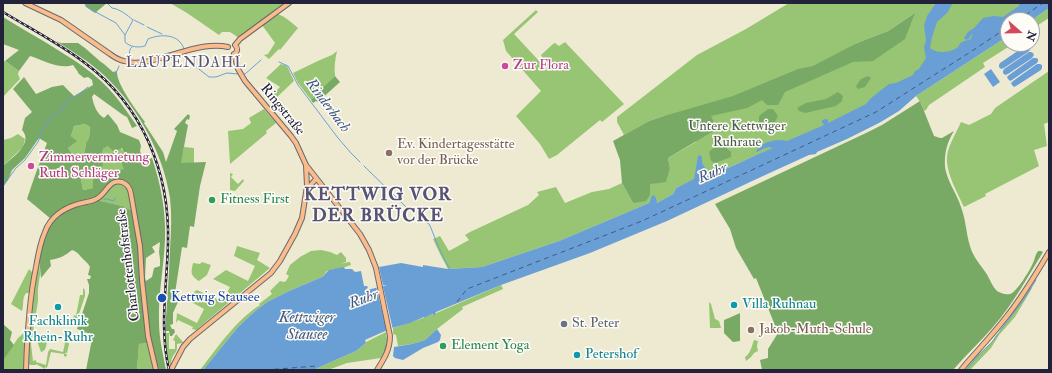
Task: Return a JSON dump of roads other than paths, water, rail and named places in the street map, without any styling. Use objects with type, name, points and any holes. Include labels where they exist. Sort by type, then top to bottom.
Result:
[{"type":"main road","points":[[25,3],[61,20],[118,59],[134,63],[147,62],[209,46],[228,47],[235,45],[240,39],[289,3]]},
{"type":"main road","points":[[228,47],[229,52],[234,54],[237,50],[235,45]]},
{"type":"main road","name":"Ringstraße","points":[[234,54],[241,74],[251,89],[291,136],[296,143],[306,165],[360,234],[369,250],[373,260],[390,335],[390,346],[388,352],[377,370]]},
{"type":"main road","points":[[171,370],[181,351],[190,339],[276,268],[299,224],[303,212],[307,188],[306,165]]},
{"type":"main road","points":[[307,188],[316,179]]},
{"type":"main road","name":"Charlottenhofstraße","points":[[26,370],[27,335],[32,290],[41,243],[46,229],[52,220],[63,210],[97,199],[111,184],[119,182],[127,185],[131,194],[140,246],[148,336],[156,370]]},
{"type":"main road","points":[[961,370],[1007,317],[1049,252]]},
{"type":"main road","points":[[958,370],[965,365]]},
{"type":"water","points":[[936,3],[953,3],[947,13],[937,22],[930,48],[933,50],[940,52],[951,51],[958,47],[960,43],[971,39],[971,34],[970,38],[966,40],[964,38],[968,32],[983,18],[994,16],[1000,17],[1000,41],[916,96],[899,111],[879,123],[817,152],[816,154],[809,155],[667,221],[590,253],[501,285],[436,312],[434,316],[433,314],[425,318],[424,317],[392,328],[365,340],[366,343],[356,351],[313,370],[203,370],[238,327],[254,312],[267,302],[322,277],[329,270],[344,267],[345,269],[352,269],[355,272],[361,271],[364,286],[367,286],[367,290],[387,285],[383,285],[379,267],[401,263],[448,269],[482,267],[559,241],[649,203],[651,197],[654,195],[657,203],[673,194],[676,188],[694,179],[698,156],[700,155],[710,176],[772,148],[770,147],[757,152],[756,151],[766,143],[778,140],[787,141],[824,125],[822,120],[828,120],[828,123],[866,104],[871,98],[889,84],[896,83],[913,75],[915,71],[919,69],[926,58],[924,47],[926,40],[924,26],[927,16]]},
{"type":"water","points":[[1019,3],[1049,3],[1049,8],[1040,14],[1040,12],[1010,12],[1019,6]]},
{"type":"water","points":[[1016,52],[1028,52],[1004,68],[1001,69],[999,67],[1000,63]]},
{"type":"water","points":[[1029,52],[1033,53],[1034,55],[1032,58],[1008,74],[1005,75],[1003,73],[1004,69]]},
{"type":"water","points":[[1033,58],[1038,59],[1037,63],[1012,80],[1010,81],[1008,79],[1007,77],[1009,75]]},
{"type":"water","points":[[1037,64],[1042,65],[1041,70],[1016,86],[1014,87],[1012,85],[1011,83],[1013,81]]},
{"type":"water","points":[[991,69],[1000,82],[993,87],[984,74]]},
{"type":"water","points":[[437,329],[441,335],[438,342],[423,348],[403,360],[393,356],[394,347],[425,340]]},
{"type":"waterway","name":"Rinderbach","points":[[86,3],[92,10],[116,23],[125,35],[125,42],[129,45],[134,47],[142,47],[145,46],[148,39],[158,36],[169,36],[178,40],[184,49]]},
{"type":"waterway","points":[[107,3],[112,8],[121,11],[133,20],[125,35]]},
{"type":"waterway","points":[[134,20],[144,25]]},
{"type":"waterway","points":[[147,27],[162,34]]},
{"type":"waterway","points":[[128,58],[132,47]]},
{"type":"waterway","name":"Rinderbach","points":[[186,54],[190,62],[209,77],[216,77],[227,73],[238,74]]},
{"type":"waterway","name":"Rinderbach","points":[[243,74],[245,74],[261,60]]},
{"type":"waterway","name":"Rinderbach","points":[[279,62],[288,66],[298,85],[338,138],[360,162]]},
{"type":"waterway","points":[[114,73],[117,71],[119,66]]},
{"type":"waterway","points":[[3,186],[38,142],[42,129],[46,126],[47,122],[53,115],[60,111],[68,100],[88,87]]},
{"type":"waterway","name":"Rinderbach","points":[[364,166],[406,207]]},
{"type":"waterway","points":[[104,199],[114,201],[115,198]]},
{"type":"waterway","name":"Rinderbach","points":[[422,219],[429,224],[450,270]]},
{"type":"waterway","points":[[1000,331],[1025,298],[1036,280]]},
{"type":"waterway","points":[[966,370],[998,334]]},
{"type":"railway","points":[[3,12],[66,49],[105,80],[123,99],[137,120],[149,143],[158,167],[164,191],[167,217],[168,243],[164,307],[164,338],[169,370]]},
{"type":"place","name":"Zur Flora","points":[[505,66]]},
{"type":"place","name":"Ev. Kindertagesstätte vor der Brücke","points":[[389,153]]},
{"type":"place","name":"Zimmervermietung Ruth Schläger","points":[[31,166]]},
{"type":"place","name":"Fitness First","points":[[212,200]]},
{"type":"place","name":"Kettwig Stausee","points":[[162,298]]},
{"type":"place","name":"Villa Ruhnau","points":[[734,305]]},
{"type":"place","name":"Fachklinik Rhein-Ruhr","points":[[58,307]]},
{"type":"place","name":"St. Peter","points":[[564,324]]},
{"type":"place","name":"Jakob-Muth-Schule","points":[[751,330]]},
{"type":"place","name":"Element Yoga","points":[[443,346]]},
{"type":"place","name":"Petershof","points":[[577,355]]},
{"type":"district","name":"LAUPENDAHL","points":[[186,64]]},
{"type":"district","name":"KETTWIG VOR DER BRÜCKE","points":[[378,206]]},
{"type":"park label","name":"Untere Kettwiger Ruhraue","points":[[737,136]]},
{"type":"water label","name":"Ruhr","points":[[713,174]]},
{"type":"water label","name":"Ruhr","points":[[364,300]]},
{"type":"water label","name":"Kettwiger Stausee","points":[[307,328]]}]
